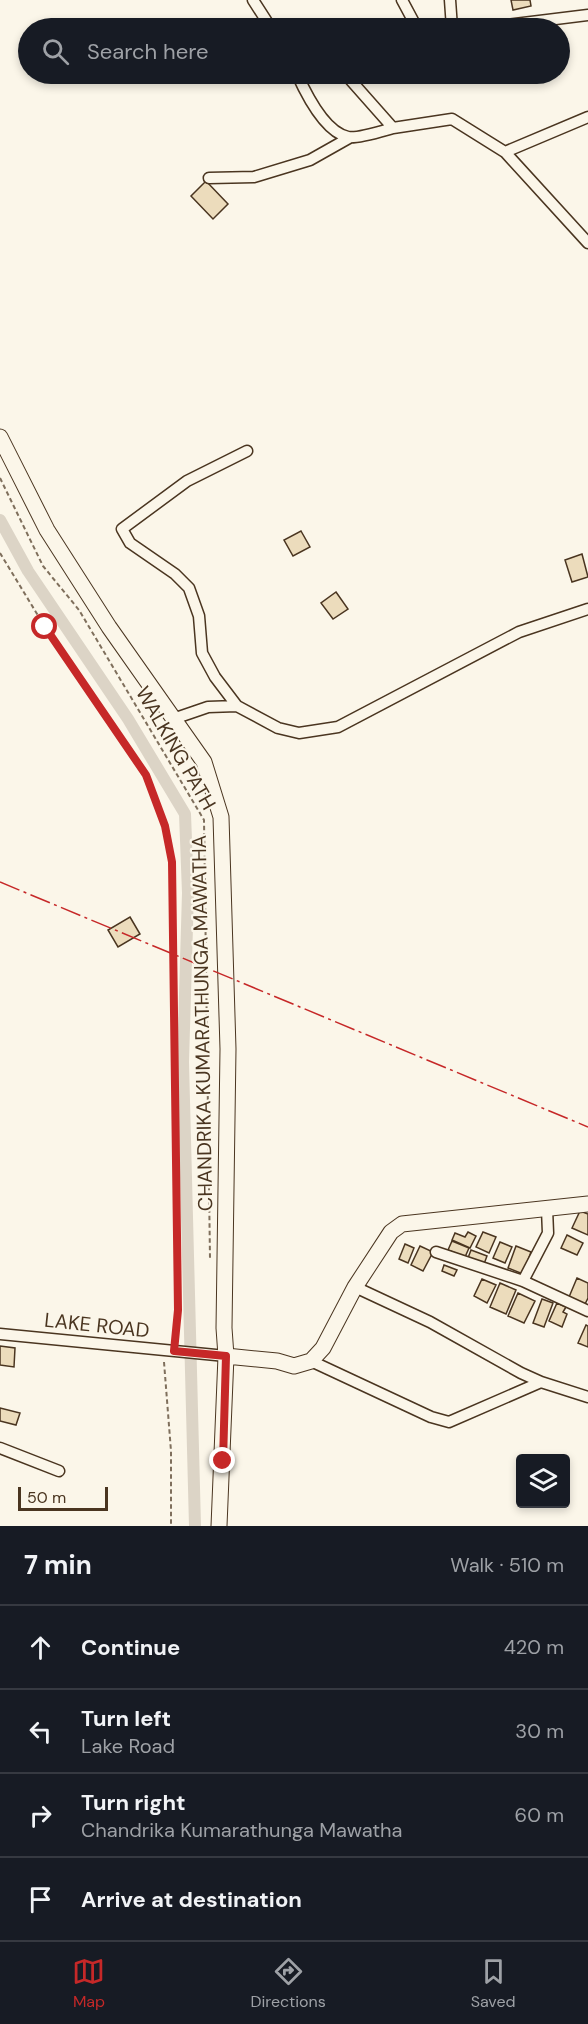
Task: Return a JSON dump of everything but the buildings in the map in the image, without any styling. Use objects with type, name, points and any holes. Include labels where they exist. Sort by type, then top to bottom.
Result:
[{"type":"main road","name":"CHANDRIKA KUMARATHUNGA MAWATHA","points":[[0,437],[47,530],[109,627],[204,762],[221,817],[228,1048],[224,1328],[219,1355],[221,1513],[219,1526]]},
{"type":"main road","points":[[219,1355],[277,1361],[294,1366],[311,1361],[323,1348],[355,1287],[391,1232],[402,1224],[588,1204]]},
{"type":"street","points":[[254,0],[265,18]]},
{"type":"street","points":[[402,0],[412,18]]},
{"type":"street","points":[[450,0],[452,18]]},
{"type":"street","points":[[564,18],[588,15]]},
{"type":"street","points":[[302,84],[333,131],[350,138]]},
{"type":"street","points":[[354,84],[393,128]]},
{"type":"street","points":[[508,154],[505,152],[588,117]]},
{"type":"street","points":[[209,178],[254,177],[310,160],[350,138],[393,128],[452,119],[508,154],[588,243]]},
{"type":"street","points":[[247,451],[187,481],[122,529],[130,543],[176,574],[189,588],[199,616],[202,653],[214,677],[237,706],[278,728],[299,733],[338,727],[519,632],[588,609]]},
{"type":"street","points":[[173,719],[208,707],[237,706]]},
{"type":"street","points":[[523,1281],[548,1233],[547,1209]]},
{"type":"street","points":[[436,1252],[523,1281],[588,1311]]},
{"type":"street","points":[[355,1287],[430,1322],[520,1373],[588,1397]]},
{"type":"street","name":"LAKE ROAD","points":[[0,1334],[219,1355]]},
{"type":"street","points":[[311,1361],[431,1417],[449,1422],[541,1382]]},
{"type":"street","points":[[0,1448],[59,1471]]},
{"type":"path","name":"WALKING PATH","points":[[0,478],[43,566],[79,610],[204,820],[210,1260]]},
{"type":"path","points":[[0,553],[45,627],[146,775],[165,826],[172,862],[178,1310],[169,1351],[171,1526]]},
{"type":"waterway","points":[[0,520],[28,571],[128,719],[185,814],[188,893],[183,1062],[195,1526]]},
{"type":"power","points":[[0,882],[588,1127]]},
{"type":"route","points":[[45,627],[146,775],[165,826],[172,862],[178,1310],[174,1351],[226,1356],[223,1461]]}]
